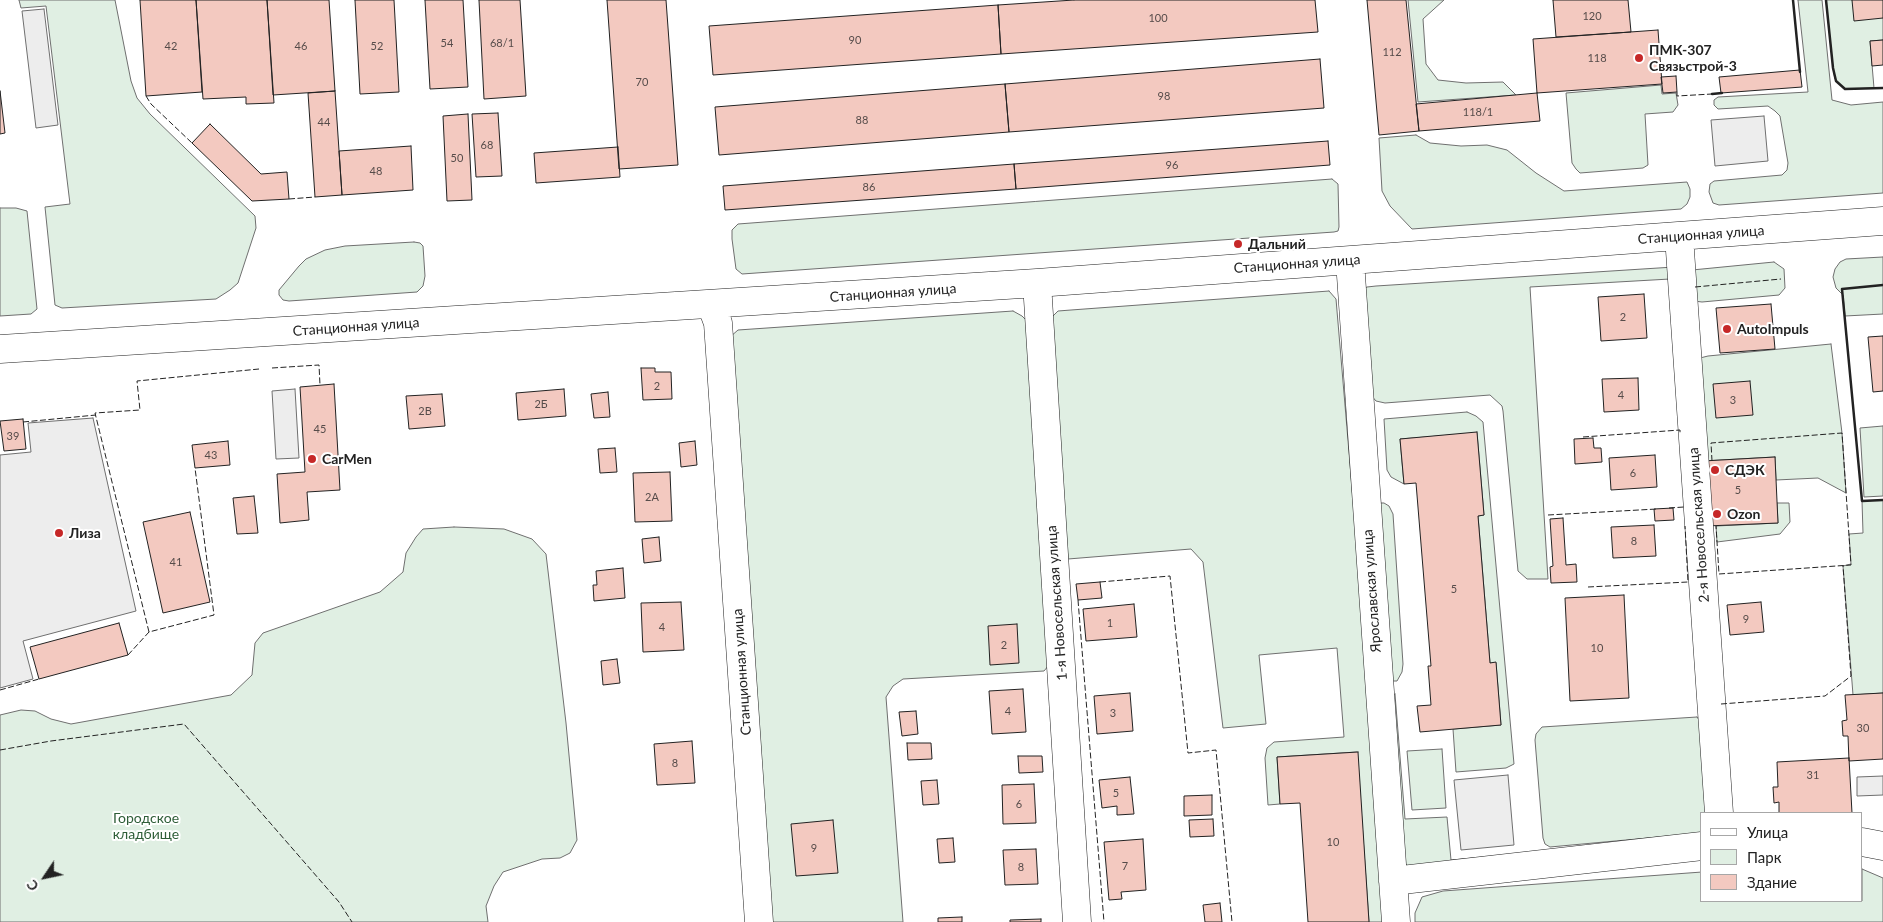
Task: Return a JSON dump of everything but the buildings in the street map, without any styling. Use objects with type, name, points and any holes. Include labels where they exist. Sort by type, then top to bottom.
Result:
[{"type":"street","name":"Станционная улица","points":[[0,349],[1037,284],[1883,221]]},
{"type":"street","name":"2-я Новосельская улица","points":[[1680,236],[1719,812]]},
{"type":"street","name":"Ярославская улица","points":[[1350,261],[1396,922]]},
{"type":"street","name":"1-я Новосельская улица","points":[[1037,284],[1078,922]]},
{"type":"street","name":"Станционная улица","points":[[711,304],[718,324],[759,922]]},
{"type":"street","points":[[1863,842],[1883,846]]},
{"type":"street","points":[[1393,881],[1700,846]]},
{"type":"green space","points":[[19,0],[115,0],[131,81],[137,98],[150,114],[255,216],[256,228],[238,283],[230,290],[216,299],[62,308],[55,305],[45,207],[70,204],[46,6],[21,8]]},
{"type":"green space","points":[[1408,0],[1444,0],[1423,19],[1426,64],[1438,80],[1466,83],[1503,82],[1516,95],[1418,102]]},
{"type":"green space","points":[[1798,0],[1822,0],[1832,100],[1851,105],[1883,102],[1883,193],[1719,205],[1713,203],[1709,192],[1710,184],[1714,181],[1782,175],[1787,170],[1788,163],[1780,116],[1775,111],[1768,106],[1718,109],[1714,105],[1714,100],[1718,97],[1808,92]]},
{"type":"green space","points":[[1826,0],[1852,0],[1883,18],[1883,40],[1870,41],[1874,88],[1845,89],[1835,79]]},
{"type":"green space","points":[[1661,85],[1662,94],[1676,93],[1678,105],[1673,112],[1645,114],[1648,165],[1643,168],[1580,173],[1572,163],[1566,93]]},
{"type":"green space","points":[[1416,135],[1430,143],[1461,146],[1487,145],[1507,150],[1536,173],[1564,191],[1687,182],[1690,189],[1690,197],[1687,204],[1681,209],[1412,229],[1390,206],[1382,191],[1379,138]]},
{"type":"green space","points":[[1332,179],[1338,184],[1339,227],[1338,231],[1334,232],[742,274],[736,269],[732,239],[732,230],[738,224]]},
{"type":"green space","points":[[0,208],[16,208],[27,211],[37,309],[31,314],[0,316]]},
{"type":"green space","points":[[420,243],[423,246],[425,276],[423,286],[417,292],[289,301],[283,300],[279,295],[279,290],[306,259],[325,250],[345,246]]},
{"type":"green space","points":[[1883,257],[1883,314],[1845,316],[1843,295],[1836,288],[1833,277],[1835,269],[1840,262],[1846,259]]},
{"type":"green space","points":[[1774,262],[1784,269],[1785,288],[1779,295],[1702,302],[1694,301],[1692,270]]},
{"type":"green space","points":[[1674,267],[1670,279],[1530,287],[1548,579],[1527,579],[1518,571],[1502,406],[1490,395],[1385,403],[1376,401],[1370,394],[1361,290],[1376,286]]},
{"type":"green space","points":[[1329,291],[1336,299],[1365,641],[1383,922],[1369,922],[1357,752],[1277,757],[1280,804],[1268,805],[1265,758],[1267,748],[1274,742],[1344,737],[1337,648],[1259,655],[1266,724],[1223,728],[1203,562],[1191,549],[1068,559],[1049,320],[1058,311]]},
{"type":"green space","points":[[1013,311],[1029,323],[1049,665],[1044,671],[903,679],[893,686],[886,697],[903,922],[772,922],[730,337],[738,330]]},
{"type":"green space","points":[[1831,344],[1842,433],[1846,493],[1818,478],[1776,480],[1775,457],[1703,461],[1700,358]]},
{"type":"green space","points":[[1467,412],[1483,422],[1514,764],[1506,768],[1456,772],[1453,729],[1501,725],[1496,663],[1490,663],[1478,516],[1484,515],[1477,433],[1400,439],[1404,484],[1391,477],[1387,470],[1384,419]]},
{"type":"green space","points":[[1883,426],[1883,496],[1864,497],[1860,428]]},
{"type":"green space","points":[[1883,500],[1883,693],[1853,695],[1843,566],[1851,564],[1849,534],[1863,533],[1862,501]]},
{"type":"green space","points":[[1375,503],[1384,503],[1389,506],[1393,514],[1403,664],[1402,672],[1397,681],[1387,681]]},
{"type":"green space","points":[[1777,503],[1789,503],[1790,522],[1780,534],[1717,542],[1716,526],[1778,523]]},
{"type":"green space","name":"Городское кладбище","points":[[454,527],[504,529],[532,539],[546,554],[566,723],[577,840],[570,853],[560,858],[542,859],[503,872],[494,886],[486,906],[488,922],[0,922],[0,715],[21,710],[35,711],[51,719],[71,724],[231,695],[252,675],[255,643],[263,633],[380,592],[403,572],[406,553],[423,529]]},
{"type":"green space","points":[[1395,694],[1405,819],[1447,817],[1451,860],[1518,854],[1405,869],[1387,703]]},
{"type":"green space","points":[[1697,717],[1702,724],[1709,812],[1700,812],[1700,833],[1550,847],[1545,844],[1535,740],[1536,734],[1542,727]]},
{"type":"green space","points":[[1442,749],[1446,808],[1412,810],[1407,751]]},
{"type":"green space","points":[[1863,869],[1883,878],[1883,922],[1415,922],[1415,913],[1422,897],[1443,891],[1700,872],[1700,902],[1863,902]]},
{"type":"shaded area","points":[[44,9],[58,125],[36,128],[22,11]]},
{"type":"shaded area","points":[[1764,116],[1768,161],[1715,166],[1711,120]]},
{"type":"shaded area","points":[[295,389],[299,458],[276,459],[272,391]]},
{"type":"shaded area","name":"Лиза","points":[[93,418],[136,611],[23,641],[33,679],[0,688],[0,455],[31,452],[28,423]]},
{"type":"shaded area","points":[[1508,775],[1514,845],[1461,850],[1454,780]]},
{"type":"shaded area","points":[[1883,776],[1883,795],[1857,796],[1857,777]]},
{"type":"fence","points":[[1677,92],[1677,96],[1712,94]]},
{"type":"fence","points":[[146,96],[151,104],[192,143]]},
{"type":"fence","points":[[289,199],[315,197]]},
{"type":"fence","points":[[1695,287],[1781,279]]},
{"type":"fence","points":[[272,368],[319,365],[320,385]]},
{"type":"fence","points":[[149,632],[95,413],[140,410],[137,381],[259,369]]},
{"type":"fence","points":[[23,422],[96,415]]},
{"type":"fence","points":[[1583,437],[1680,430],[1680,433]]},
{"type":"fence","points":[[1712,461],[1711,443],[1842,433],[1851,565],[1719,574],[1716,526]]},
{"type":"fence","points":[[128,655],[149,632],[214,615],[195,468]]},
{"type":"fence","points":[[1669,508],[1684,507]]},
{"type":"fence","points":[[1548,515],[1657,509]]},
{"type":"fence","points":[[1588,587],[1688,582],[1685,526]]},
{"type":"fence","points":[[1721,704],[1825,696],[1851,676],[1843,566]]},
{"type":"fence","points":[[1100,582],[1170,576],[1188,753],[1216,750],[1232,922]]},
{"type":"fence","points":[[1078,600],[1104,922]]},
{"type":"fence","points":[[0,690],[39,679]]},
{"type":"fence","points":[[0,750],[51,741],[184,724],[339,902],[352,922]]},
{"type":"wall","points":[[1793,0],[1800,72]]},
{"type":"wall","points":[[1826,0],[1836,81],[1845,89],[1883,88]]},
{"type":"wall","points":[[1712,94],[1722,93]]},
{"type":"wall","points":[[1883,285],[1842,289],[1862,501],[1883,500]]},
{"type":"place","name":"ПМК-307 Связьстрой-3","points":[[1639,58]]},
{"type":"place","name":"Дальний","points":[[1238,244]]},
{"type":"place","name":"AutoImpuls","points":[[1727,329]]},
{"type":"place","name":"CarMen","points":[[312,459]]},
{"type":"place","name":"СДЭК","points":[[1715,470]]},
{"type":"place","name":"Ozon","points":[[1717,514]]},
{"type":"place","name":"Лиза","points":[[59,533]]}]
